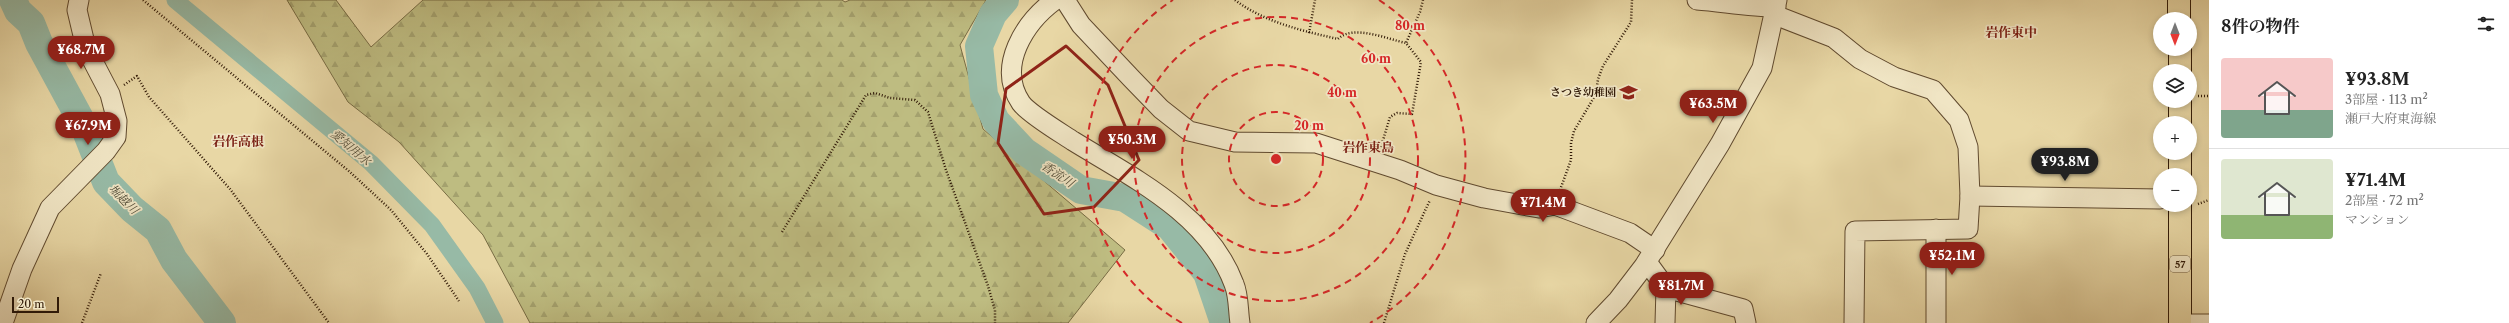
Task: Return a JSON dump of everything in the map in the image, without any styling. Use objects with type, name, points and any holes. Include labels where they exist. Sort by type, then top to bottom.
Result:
[{"type":"main road","points":[[2179,0],[2179,12]]},
{"type":"main road","name":"57","points":[[2180,212],[2180,321]]},
{"type":"street","points":[[3,323],[22,269],[50,208],[68,191],[90,165],[106,151],[116,138],[118,121],[110,94],[86,48],[77,10],[79,0]]},
{"type":"street","points":[[1056,0],[1039,12],[1016,46],[1012,80],[1022,104],[1056,130],[1154,192],[1188,218],[1216,248],[1235,285],[1240,323]]},
{"type":"street","points":[[1065,0],[1081,25],[1161,110],[1189,131],[1235,142],[1316,143],[1377,163],[1436,185],[1484,198],[1539,208],[1555,205],[1630,233],[1651,256],[1666,288],[1665,323]]},
{"type":"street","points":[[1697,0],[1739,3],[1758,7],[1776,7],[1834,38],[1860,59],[1894,77],[1933,90],[1959,120],[1968,147],[1970,196],[1968,229],[1855,231],[1854,323]]},
{"type":"street","points":[[1596,323],[1618,300],[1651,256],[1720,144],[1762,68],[1776,7]]},
{"type":"street","points":[[1970,196],[2153,199]]},
{"type":"street","points":[[1936,229],[1936,323]]},
{"type":"street","points":[[1666,288],[1743,309],[1746,323]]},
{"type":"lane","points":[[2180,321],[2209,319]]},
{"type":"path","points":[[143,0],[350,172],[391,210],[428,254],[459,301]]},
{"type":"path","points":[[1235,0],[1281,24],[1309,33],[1338,39],[1343,34],[1353,32],[1406,42],[1422,62],[1412,114],[1397,113],[1390,117],[1377,163]]},
{"type":"path","points":[[1309,33],[1315,0]]},
{"type":"path","points":[[1406,42],[1420,12],[1423,0]]},
{"type":"path","points":[[1555,205],[1571,160],[1571,143],[1574,131],[1596,94],[1598,79],[1603,66],[1630,22],[1632,0]]},
{"type":"path","points":[[110,94],[137,76],[149,97],[230,188],[330,323]]},
{"type":"path","points":[[782,232],[866,95],[875,93],[890,98],[915,100],[928,112],[946,170],[988,286],[995,310],[995,323]]},
{"type":"path","points":[[2197,97],[2209,96]]},
{"type":"path","points":[[1384,323],[1405,254],[1436,185]]},
{"type":"path","points":[[82,323],[101,273]]},
{"type":"highlighted area","points":[[1066,46],[1108,85],[1139,160],[1094,207],[1044,214],[998,143],[1006,89]]},
{"type":"green space","points":[[287,0],[336,0],[371,47],[423,0],[842,0],[845,2],[850,0],[986,0],[960,45],[983,129],[1125,250],[1068,323],[530,323],[483,235],[399,142],[348,102]]},
{"type":"waterway","name":"堀越川","points":[[13,0],[18,11],[31,23],[39,43],[84,126],[106,182],[132,209],[158,230],[174,260],[222,323]]},
{"type":"waterway","name":"愛知用水","points":[[175,0],[371,163],[432,225],[477,288],[495,323]]},
{"type":"waterway","name":"香流川","points":[[1005,0],[993,14],[979,46],[984,95],[996,121],[1024,151],[1081,190],[1125,198],[1170,227],[1207,273],[1224,323]]},
{"type":"place","name":"さつき幼稚園","points":[[1629,92]]},
{"type":"district","name":"岩作東中","points":[[2011,32]]},
{"type":"district","name":"岩作高根","points":[[238,141]]},
{"type":"district","name":"岩作東島","points":[[1368,147]]}]
